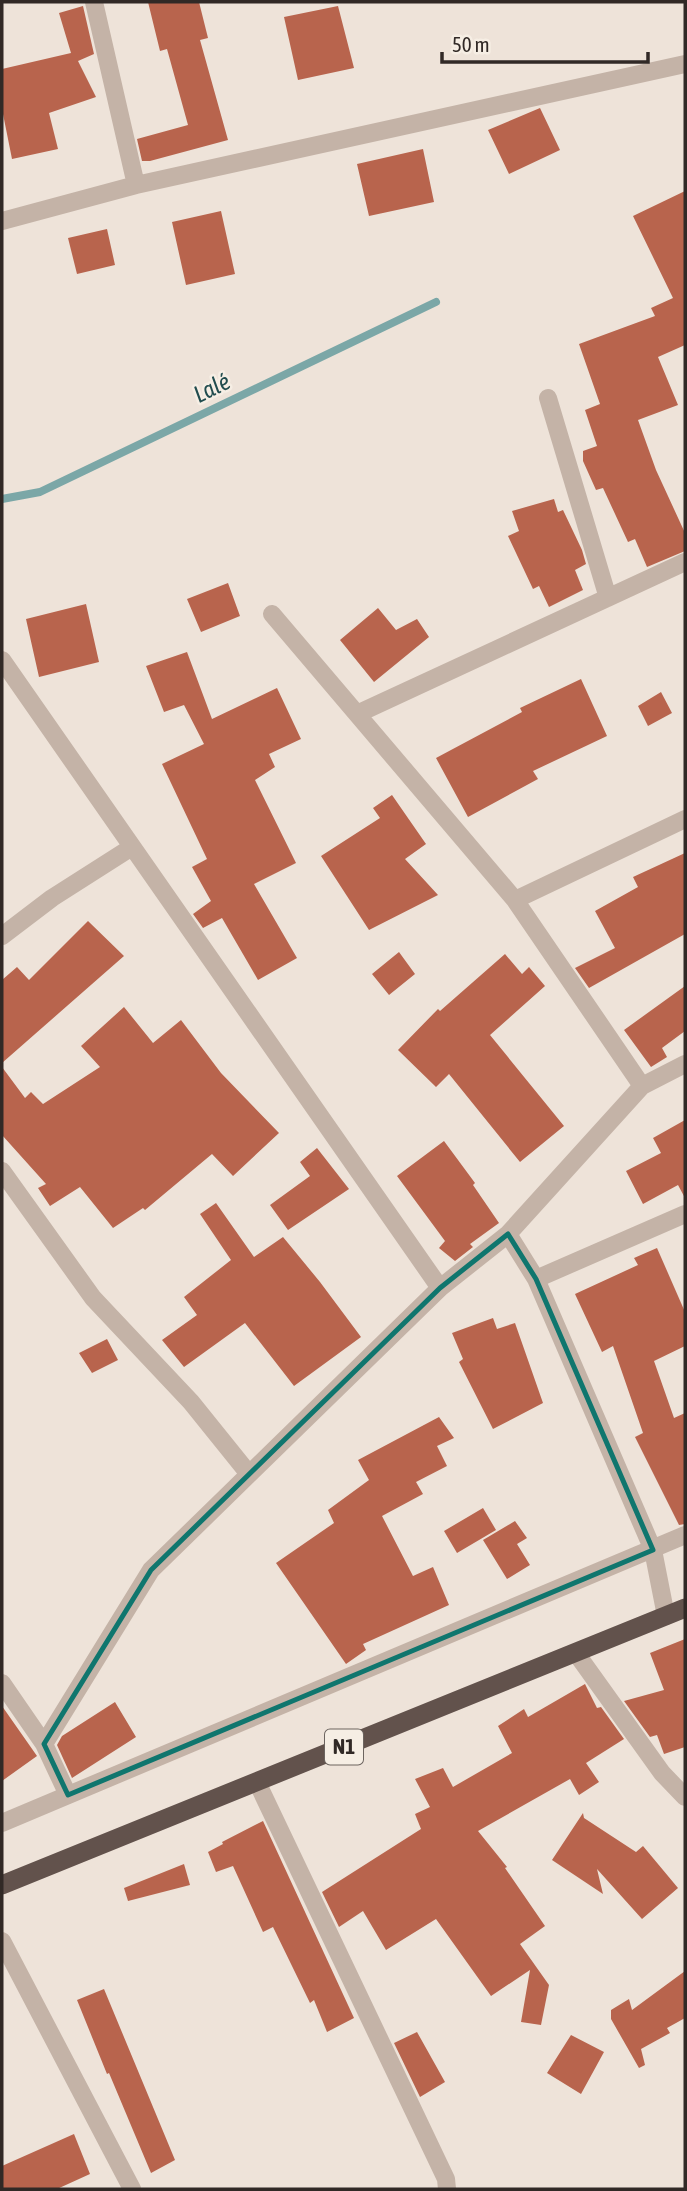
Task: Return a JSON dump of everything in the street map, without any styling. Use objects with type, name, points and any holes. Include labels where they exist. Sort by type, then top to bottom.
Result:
[{"type":"highway","name":"N1","points":[[2,1885],[685,1608]]},
{"type":"street","points":[[94,2],[136,185]]},
{"type":"street","points":[[2,221],[136,185],[685,64]]},
{"type":"street","points":[[548,398],[608,598]]},
{"type":"street","points":[[357,714],[685,562]]},
{"type":"street","points":[[271,614],[515,900],[642,1086]]},
{"type":"street","points":[[2,660],[440,1288]]},
{"type":"street","points":[[515,900],[685,819]]},
{"type":"street","points":[[2,936],[52,898],[132,847]]},
{"type":"street","points":[[44,1744],[152,1570],[440,1288],[508,1234],[642,1086],[685,1064]]},
{"type":"street","points":[[2,1171],[93,1298],[191,1402],[249,1474]]},
{"type":"street","points":[[536,1279],[685,1214]]},
{"type":"street","points":[[508,1234],[536,1279],[653,1550],[666,1616]]},
{"type":"street","points":[[2,1823],[685,1535]]},
{"type":"street","points":[[576,1653],[663,1773],[685,1797]]},
{"type":"street","points":[[2,1683],[44,1744],[68,1796]]},
{"type":"street","points":[[257,1782],[446,2179],[447,2189]]},
{"type":"street","points":[[2,1941],[132,2189]]},
{"type":"highlighted area","points":[[508,1234],[536,1279],[653,1550],[68,1795],[44,1744],[151,1570],[440,1288]]},
{"type":"building","points":[[148,2],[199,2],[208,38],[200,40],[228,140],[142,161],[137,139],[188,125],[167,49],[160,51]]},
{"type":"building","points":[[83,6],[94,54],[78,61],[96,97],[49,113],[58,149],[12,159],[2,109],[2,69],[71,53],[59,13]]},
{"type":"building","points":[[338,6],[354,68],[298,80],[284,17]]},
{"type":"building","points":[[540,108],[560,150],[509,174],[488,130]]},
{"type":"building","points":[[423,149],[434,202],[369,216],[357,164]]},
{"type":"building","points":[[685,191],[685,345],[658,357],[678,405],[638,420],[656,470],[685,533],[685,551],[647,567],[635,539],[628,542],[603,488],[596,490],[583,461],[583,451],[597,446],[585,410],[600,404],[579,344],[655,316],[651,308],[673,298],[633,216]]},
{"type":"building","points":[[221,211],[235,274],[186,285],[172,222]]},
{"type":"building","points":[[107,229],[115,265],[77,274],[68,238]]},
{"type":"building","points":[[554,499],[558,512],[563,510],[586,564],[575,570],[583,590],[549,607],[539,586],[533,589],[508,536],[519,531],[512,511]]},
{"type":"building","points":[[228,583],[240,616],[201,632],[187,599]]},
{"type":"building","points":[[86,604],[99,662],[39,677],[26,619]]},
{"type":"building","points":[[378,608],[396,630],[417,619],[429,637],[374,682],[340,640]]},
{"type":"building","points":[[187,652],[212,719],[277,688],[301,739],[269,754],[275,767],[255,780],[296,863],[254,884],[297,958],[258,980],[222,918],[203,928],[193,914],[211,901],[192,867],[207,859],[162,764],[204,744],[184,705],[164,712],[146,666]]},
{"type":"building","points":[[581,679],[607,736],[533,771],[538,779],[468,817],[436,758],[522,712],[520,708]]},
{"type":"building","points":[[661,692],[672,713],[648,726],[638,706]]},
{"type":"building","points":[[392,795],[426,844],[405,859],[438,895],[369,930],[321,856],[380,818],[373,808]]},
{"type":"building","points":[[685,853],[685,934],[589,988],[575,968],[615,948],[595,911],[638,887],[633,877]]},
{"type":"building","points":[[88,921],[124,956],[2,1063],[2,980],[17,967],[29,980]]},
{"type":"building","points":[[399,952],[415,974],[389,995],[372,974]]},
{"type":"building","points":[[505,954],[522,974],[529,967],[545,986],[490,1035],[564,1126],[520,1162],[449,1074],[436,1087],[398,1050],[438,1009],[440,1011]]},
{"type":"building","points":[[685,986],[685,1031],[662,1048],[667,1057],[651,1067],[624,1030]]},
{"type":"building","points":[[124,1007],[153,1043],[181,1020],[221,1073],[279,1133],[233,1176],[212,1154],[145,1210],[143,1208],[113,1228],[80,1187],[50,1206],[38,1188],[46,1184],[2,1135],[2,1067],[25,1098],[31,1092],[43,1104],[100,1067],[81,1046]]},
{"type":"building","points":[[685,1120],[685,1198],[678,1185],[643,1204],[626,1171],[661,1153],[653,1138]]},
{"type":"building","points":[[444,1141],[475,1183],[473,1185],[499,1223],[470,1244],[473,1247],[455,1261],[439,1248],[445,1241],[397,1176]]},
{"type":"building","points":[[317,1148],[349,1189],[288,1230],[270,1205],[310,1176],[300,1162]]},
{"type":"building","points":[[216,1203],[254,1257],[283,1237],[361,1337],[294,1386],[245,1323],[184,1367],[162,1340],[197,1315],[184,1297],[231,1260],[200,1214]]},
{"type":"building","points":[[657,1248],[685,1312],[685,1346],[654,1361],[674,1418],[685,1413],[685,1524],[679,1525],[635,1437],[643,1433],[613,1346],[602,1352],[575,1294],[638,1265],[634,1258]]},
{"type":"building","points":[[493,1318],[497,1329],[515,1323],[543,1403],[493,1429],[459,1362],[463,1359],[452,1333]]},
{"type":"building","points":[[107,1339],[118,1360],[92,1373],[79,1353]]},
{"type":"building","points":[[439,1417],[454,1438],[437,1446],[447,1466],[416,1482],[423,1494],[382,1516],[413,1576],[433,1567],[449,1605],[363,1644],[366,1650],[346,1664],[276,1563],[334,1523],[328,1510],[369,1480],[358,1460]]},
{"type":"building","points":[[483,1508],[496,1530],[457,1553],[444,1531]]},
{"type":"building","points":[[515,1521],[527,1538],[517,1544],[530,1565],[507,1579],[483,1540]]},
{"type":"building","points":[[685,1639],[685,1747],[664,1754],[657,1735],[650,1737],[624,1701],[664,1690],[650,1653]]},
{"type":"building","points":[[585,1684],[597,1708],[601,1707],[624,1739],[586,1763],[599,1782],[579,1795],[570,1779],[478,1831],[507,1867],[505,1868],[545,1926],[520,1944],[549,1985],[541,2025],[521,2022],[530,1970],[491,1996],[436,1919],[386,1950],[363,1911],[339,1927],[322,1892],[421,1829],[415,1814],[430,1807],[415,1779],[443,1768],[453,1787],[512,1753],[498,1726],[524,1709],[528,1717]]},
{"type":"building","points":[[115,1702],[136,1737],[72,1778],[57,1745],[62,1736]]},
{"type":"building","points":[[2,1706],[37,1756],[2,1781]]},
{"type":"building","points":[[583,1813],[584,1818],[636,1852],[643,1846],[678,1888],[642,1919],[597,1869],[603,1894],[552,1860]]},
{"type":"building","points":[[263,1821],[354,2018],[327,2032],[314,2000],[310,2003],[273,1927],[263,1932],[233,1866],[216,1872],[208,1852]]},
{"type":"building","points":[[184,1864],[190,1885],[128,1901],[124,1888]]},
{"type":"building","points":[[685,1971],[685,2018],[667,2028],[670,2033],[641,2049],[645,2065],[639,2068],[611,2019],[611,2010],[629,1999],[632,2010]]},
{"type":"building","points":[[104,1989],[175,2160],[151,2173],[77,2000]]},
{"type":"building","points":[[417,2032],[445,2082],[420,2097],[394,2043]]},
{"type":"building","points":[[571,2035],[604,2052],[581,2094],[547,2073]]},
{"type":"building","points":[[74,2134],[90,2174],[57,2189],[2,2189],[2,2166]]},
{"type":"waterway","name":"Lalé","points":[[2,499],[40,492],[436,302]]}]
